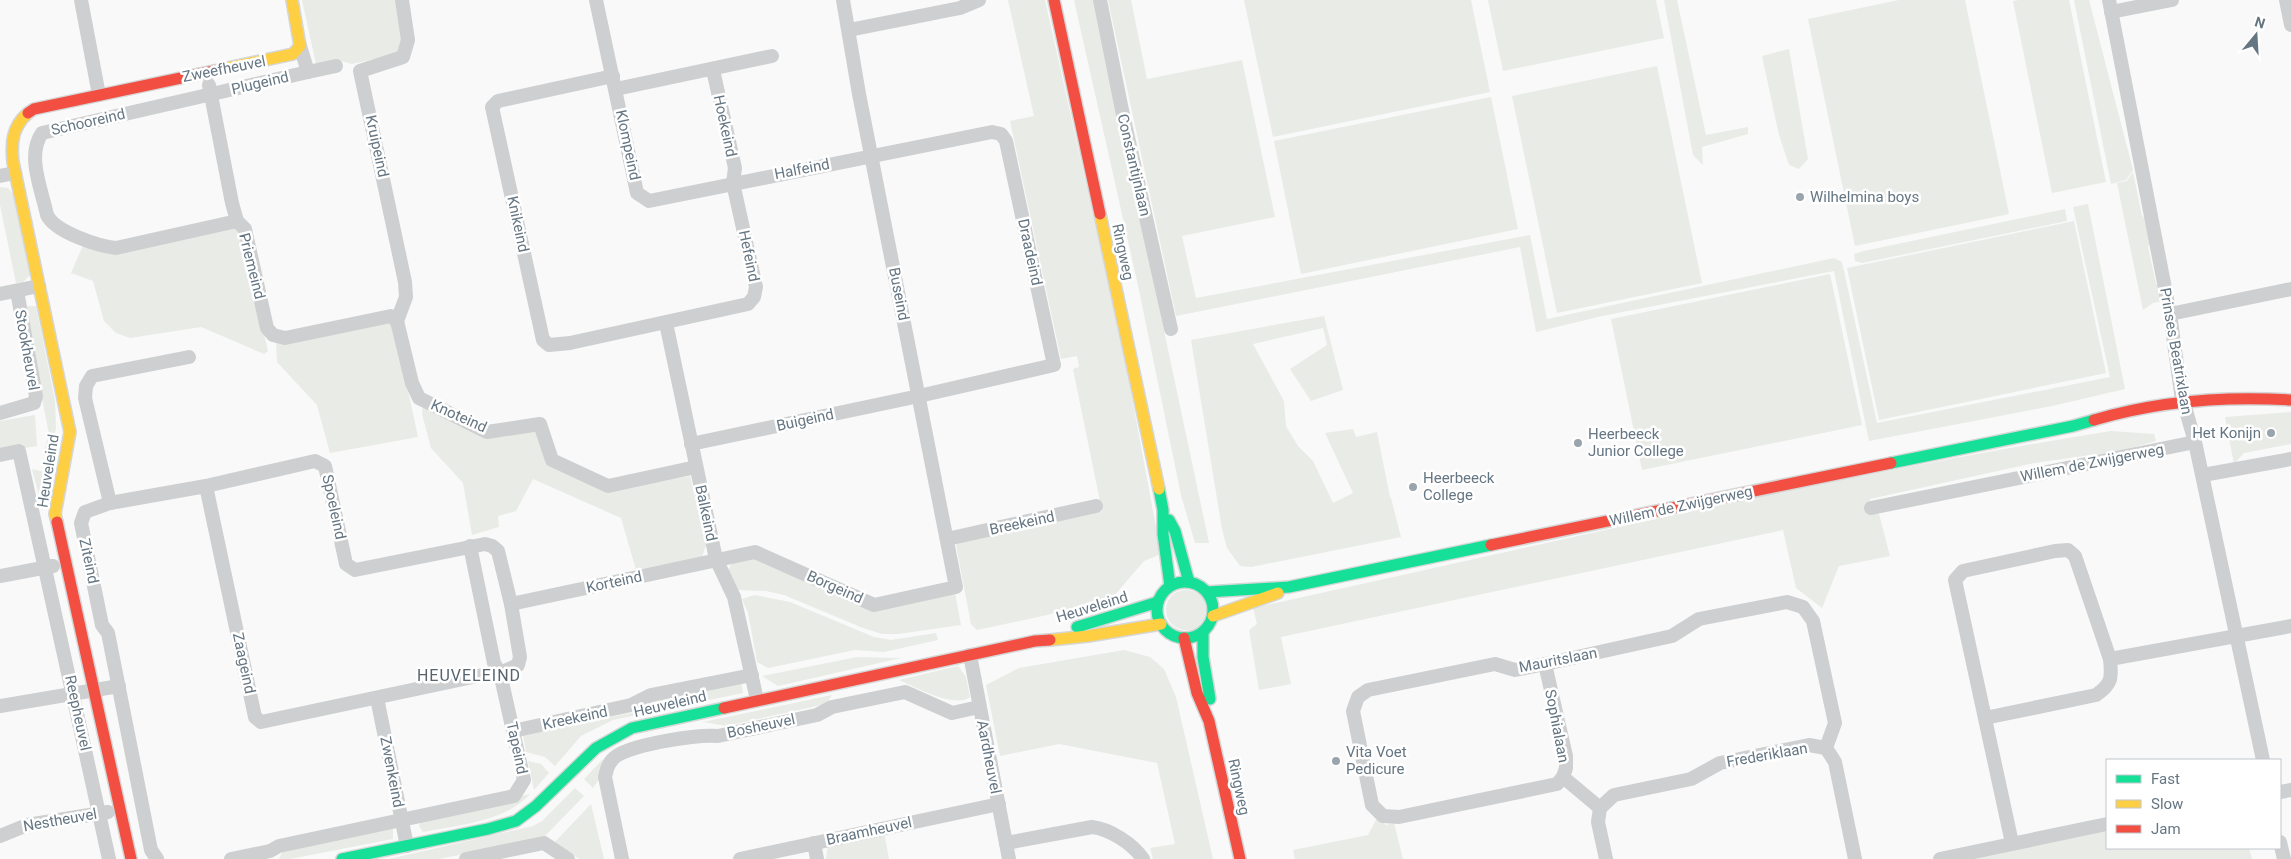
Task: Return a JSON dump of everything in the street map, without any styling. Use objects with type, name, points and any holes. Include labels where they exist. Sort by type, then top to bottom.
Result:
[{"type":"main road","points":[[292,0],[300,46]]},
{"type":"main road","name":"Ringweg","points":[[1054,0],[1163,510],[1163,534],[1170,586]]},
{"type":"main road","name":"Zweefheuvel","points":[[10,145],[13,131],[22,118],[34,109],[205,72],[280,58],[294,54],[300,46]]},
{"type":"main road","name":"Heuveleind","points":[[10,145],[70,432],[56,514],[132,859]]},
{"type":"main road","name":"Willem de Zwijgerweg","points":[[1213,616],[1263,600],[1289,588],[2073,426],[2113,413],[2184,406],[2291,400]]},
{"type":"main road","name":"Willem de Zwijgerweg","points":[[2184,406],[2291,406]]},
{"type":"main road","name":"Ringweg","points":[[1163,510],[1175,531],[1189,582]]},
{"type":"main road","points":[[1189,582],[1201,586],[1207,592],[1213,606],[1213,616],[1210,624],[1203,632],[1184,638],[1174,636],[1161,624],[1158,616],[1158,602],[1170,586],[1176,583],[1189,582]]},
{"type":"main road","name":"Willem de Zwijgerweg","points":[[1207,592],[1233,592],[1261,587],[1289,588]]},
{"type":"main road","name":"Heuveleind","points":[[1035,641],[1158,602]]},
{"type":"main road","name":"Heuveleind","points":[[352,858],[488,829],[516,821],[536,806],[596,748],[632,728],[1035,641],[1088,636],[1161,624]]},
{"type":"main road","name":"Ringweg","points":[[1203,632],[1203,657],[1210,690],[1209,720]]},
{"type":"main road","name":"Ringweg","points":[[1184,638],[1197,692],[1209,720],[1240,859]]},
{"type":"street","points":[[81,0],[98,95]]},
{"type":"street","name":"Kruipeind","points":[[397,321],[406,297],[405,282],[360,71],[403,57],[408,40],[402,0]]},
{"type":"street","name":"Klompeind","points":[[596,0],[615,82],[637,193],[649,201],[733,183]]},
{"type":"street","name":"Buseind","points":[[844,0],[859,94],[956,587]]},
{"type":"street","points":[[849,30],[960,8],[979,0]]},
{"type":"street","name":"Constantijnlaan","points":[[1100,0],[1123,115],[1171,329]]},
{"type":"street","points":[[2110,6],[2172,0]]},
{"type":"street","points":[[2286,0],[2291,25]]},
{"type":"street","name":"Prinses Beatrixlaan","points":[[2110,6],[2170,314],[2184,406],[2195,442],[2263,759]]},
{"type":"street","name":"Plugeind","points":[[300,46],[308,72]]},
{"type":"street","points":[[615,82],[713,70],[772,56]]},
{"type":"street","name":"Plugeind","points":[[211,94],[336,66]]},
{"type":"street","name":"Hoekeind","points":[[713,70],[735,168],[733,183]]},
{"type":"street","name":"Priemeind","points":[[205,72],[237,221],[245,229],[267,328],[273,336],[285,338],[391,316],[397,321]]},
{"type":"street","name":"Knikeind","points":[[615,82],[498,101],[492,107],[543,340],[549,345],[570,343],[666,323]]},
{"type":"street","name":"Schooreind","points":[[211,94],[42,133],[37,141],[34,153],[50,222],[102,247],[116,248],[237,221]]},
{"type":"street","name":"Draadeind","points":[[872,155],[992,132],[1001,134],[1006,141],[1054,364],[919,396]]},
{"type":"street","name":"Halfeind","points":[[733,183],[872,155]]},
{"type":"street","points":[[0,176],[15,173]]},
{"type":"street","name":"Hefeind","points":[[666,323],[748,304],[754,297],[756,287],[733,183]]},
{"type":"street","points":[[0,294],[39,286]]},
{"type":"street","points":[[2170,314],[2291,289]]},
{"type":"street","name":"Stookheuvel","points":[[0,413],[34,403],[36,396],[17,291]]},
{"type":"street","name":"Knoteind","points":[[397,321],[412,383],[419,398],[487,432],[540,424],[552,460],[608,486],[696,467]]},
{"type":"street","name":"Balkeind","points":[[666,323],[716,559],[734,597],[757,700]]},
{"type":"street","points":[[110,503],[85,398],[86,386],[92,376],[189,357]]},
{"type":"street","name":"Buigeind","points":[[691,444],[919,396]]},
{"type":"street","name":"Willem de Zwijgerweg","points":[[1871,508],[2195,442]]},
{"type":"street","name":"Reepheuvel","points":[[0,455],[19,451],[110,859]]},
{"type":"street","points":[[2202,474],[2285,460]]},
{"type":"street","name":"Spoeleind","points":[[110,503],[206,486],[316,461],[325,466],[346,564],[355,570],[485,544],[492,546],[498,551],[511,604]]},
{"type":"street","name":"Zaageind","points":[[206,486],[255,717],[261,722],[377,698]]},
{"type":"street","name":"Ziteind","points":[[110,503],[84,512],[81,523],[102,624],[108,633],[151,850],[157,859]]},
{"type":"street","name":"Breekeind","points":[[947,539],[1096,506]]},
{"type":"street","name":"Tapeind","points":[[401,819],[514,796],[524,780],[500,673],[494,663],[470,546]]},
{"type":"street","points":[[1985,718],[2096,695],[2106,688],[2112,676],[2110,660],[2075,556],[2068,550],[1963,570],[1955,580],[2012,843]]},
{"type":"street","name":"Borgeind","points":[[716,559],[755,552],[874,605],[956,587]]},
{"type":"street","name":"Korteind","points":[[511,604],[716,559]]},
{"type":"street","points":[[0,576],[46,568],[66,562]]},
{"type":"street","name":"Mauritslaan","points":[[1563,777],[1557,784],[1399,817],[1383,816],[1372,805],[1352,711],[1358,697],[1368,690],[1496,664],[1515,670],[1545,664],[1672,636],[1699,620],[1788,602],[1803,607],[1813,621],[1835,724],[1826,748]]},
{"type":"street","points":[[377,698],[487,674],[500,673],[518,665],[520,657],[511,604]]},
{"type":"street","points":[[2110,660],[2291,626]]},
{"type":"street","name":"Aardheuvel","points":[[970,654],[1009,859]]},
{"type":"street","name":"Sophialaan","points":[[1545,664],[1566,756],[1566,768],[1563,777],[1600,808]]},
{"type":"street","name":"Kreekeind","points":[[513,731],[632,705],[651,695],[752,675]]},
{"type":"street","points":[[0,706],[74,692],[119,686]]},
{"type":"street","name":"Bosheuvel","points":[[622,859],[605,778],[608,764],[617,755],[631,750],[703,734],[718,736],[808,717],[832,707],[905,692],[952,712],[979,708]]},
{"type":"street","name":"Zwenkeind","points":[[377,698],[407,846]]},
{"type":"street","name":"Frederiklaan","points":[[1600,808],[1614,795],[1691,779],[1720,763],[1809,745],[1826,748]]},
{"type":"street","points":[[1826,748],[1835,762],[1855,859]]},
{"type":"street","name":"Braamheuvel","points":[[740,859],[999,804]]},
{"type":"street","points":[[1600,808],[1598,822],[1606,859]]},
{"type":"street","name":"Nestheuvel","points":[[0,836],[27,825],[121,809]]},
{"type":"street","points":[[231,859],[270,851],[278,846],[401,819]]},
{"type":"street","points":[[1940,859],[2106,824]]},
{"type":"street","points":[[1006,843],[1103,828],[1137,850],[1143,859]]},
{"type":"street","points":[[466,859],[544,843],[568,859]]},
{"type":"street","points":[[814,843],[817,859]]},
{"type":"street","points":[[2281,846],[2284,859]]},
{"type":"shaded area","points":[[302,0],[396,0],[404,40],[397,54],[352,64],[341,61],[316,64]]},
{"type":"shaded area","points":[[1008,0],[1045,0],[1123,349],[1161,554],[1144,561],[1113,597],[1047,615],[977,630],[971,624],[956,545],[961,541],[1102,511],[1073,369],[1079,367],[1077,356],[1061,359],[1010,121],[1034,116]]},
{"type":"shaded area","points":[[1074,0],[1094,0],[1209,543],[1195,543],[1181,495],[1139,290]]},
{"type":"shaded area","points":[[1108,0],[1131,0],[1147,79],[1242,60],[1275,217],[1182,236],[1196,298],[1530,235],[1547,319],[1834,258],[1842,262],[1877,423],[2110,377],[2073,207],[2088,204],[2125,389],[2052,406],[1869,441],[1834,271],[1602,316],[1536,332],[1520,247],[1176,316]]},
{"type":"shaded area","points":[[1244,0],[1471,0],[1490,92],[1273,137]]},
{"type":"shaded area","points":[[1488,0],[1656,0],[1664,38],[1503,71]]},
{"type":"shaded area","points":[[1664,0],[1677,0],[1706,135],[1748,127],[1748,134],[1702,147],[1703,165],[1693,155]]},
{"type":"shaded area","points":[[1899,0],[1965,0],[2009,214],[1855,246],[1808,19]]},
{"type":"shaded area","points":[[2069,0],[2106,182],[2052,193],[2013,1]]},
{"type":"shaded area","points":[[2074,0],[2089,0],[2133,170],[2126,180],[2111,184]]},
{"type":"shaded area","points":[[1789,49],[1808,159],[1799,169],[1789,165],[1779,135],[1762,56]]},
{"type":"shaded area","points":[[1657,66],[1702,283],[1557,313],[1512,96]]},
{"type":"shaded area","points":[[1491,97],[1518,229],[1301,274],[1274,141]]},
{"type":"shaded area","points":[[2133,172],[2142,216],[2147,219],[2151,241],[2148,247],[2156,284],[2161,288],[2163,301],[2153,303],[2143,310],[2117,183],[2127,181]]},
{"type":"shaded area","points":[[0,187],[8,188],[13,194],[30,275],[23,282],[16,283],[0,205]]},
{"type":"shaded area","points":[[2065,209],[2067,221],[1862,263],[1855,261],[1854,254],[1864,251]]},
{"type":"shaded area","points":[[2074,221],[2106,373],[1879,420],[1847,268]]},
{"type":"shaded area","points":[[231,226],[240,231],[268,351],[264,354],[201,327],[130,338],[116,333],[104,321],[93,281],[71,273],[84,243],[109,252]]},
{"type":"shaded area","points":[[1830,274],[1862,425],[1642,470],[1611,319]]},
{"type":"shaded area","points":[[28,306],[36,306],[55,401],[56,428],[50,456],[43,455],[49,434],[25,312]]},
{"type":"shaded area","points":[[1324,316],[1343,390],[1311,401],[1290,369],[1327,345],[1323,328],[1253,344],[1284,401],[1286,426],[1298,446],[1313,461],[1333,503],[1353,493],[1325,433],[1353,429],[1356,437],[1377,432],[1390,497],[1401,537],[1251,567],[1240,566],[1227,548],[1222,529],[1191,340]]},
{"type":"shaded area","points":[[388,320],[394,325],[418,437],[330,453],[317,405],[277,362],[276,341]]},
{"type":"shaded area","points":[[423,405],[491,438],[536,429],[546,463],[608,491],[690,476],[706,545],[702,557],[636,570],[621,518],[533,479],[516,511],[498,516],[499,527],[472,535],[463,483],[431,448],[422,414]]},
{"type":"shaded area","points":[[2291,412],[2291,444],[2244,453],[2234,464],[2225,417]]},
{"type":"shaded area","points":[[35,415],[37,446],[25,448],[23,444],[0,448],[0,421]]},
{"type":"shaded area","points":[[2111,431],[2154,434],[2156,441],[2120,451],[2034,463],[1870,499],[1870,512],[1878,510],[1890,556],[1839,566],[1822,608],[1796,588],[1783,530],[1281,637],[1291,684],[1259,690],[1249,630],[1257,624],[1253,608],[1788,491],[2003,449]]},
{"type":"shaded area","points":[[32,469],[44,472],[46,475],[43,511]]},
{"type":"shaded area","points":[[755,557],[873,611],[955,593],[961,625],[898,634],[882,634],[784,595],[766,591],[737,590],[728,570],[732,563]]},
{"type":"shaded area","points":[[1186,590],[1200,596],[1206,610],[1200,624],[1186,630],[1172,624],[1166,610],[1172,596]]},
{"type":"shaded area","points":[[755,595],[790,602],[874,637],[891,640],[936,633],[938,640],[884,652],[855,650],[768,668],[757,662],[748,613],[742,599]]},
{"type":"shaded area","points":[[1124,650],[1150,657],[1164,669],[1176,697],[1213,859],[1153,859],[1150,848],[1175,844],[1157,763],[1059,744],[1000,756],[986,685],[1019,668]]},
{"type":"shaded area","points":[[857,657],[901,658],[778,686],[762,676]]},
{"type":"shaded area","points":[[958,666],[966,677],[970,697],[963,700],[945,699],[935,696],[899,680]]},
{"type":"shaded area","points":[[741,681],[743,693],[613,720],[581,736],[555,766],[545,757],[526,752],[523,735],[636,712],[651,700]]},
{"type":"shaded area","points":[[832,695],[826,704],[726,726],[703,722]]},
{"type":"shaded area","points":[[603,759],[600,778],[593,788],[584,779]]},
{"type":"shaded area","points":[[528,761],[541,764],[549,773],[534,790]]},
{"type":"shaded area","points":[[575,788],[584,796],[543,838],[439,859],[389,859],[533,826],[542,821]]},
{"type":"shaded area","points":[[530,794],[508,811],[480,821],[423,832],[419,826],[421,819]]},
{"type":"shaded area","points":[[591,804],[604,859],[580,859],[553,844]]},
{"type":"shaded area","points":[[1377,818],[1386,825],[1394,823],[1403,859],[1295,859],[1293,850],[1368,835]]},
{"type":"shaded area","points":[[393,825],[393,839],[290,859],[279,859],[284,848]]},
{"type":"shaded area","points":[[2106,831],[2106,849],[2249,849],[2252,859],[1967,859]]},
{"type":"shaded area","points":[[884,832],[889,859],[826,859],[828,845]]},
{"type":"traffic: fast","points":[[1891,463],[2073,426],[2094,420]]},
{"type":"traffic: fast","points":[[1159,489],[1163,510],[1163,534],[1170,586]]},
{"type":"traffic: fast","points":[[1169,520],[1175,531],[1189,582]]},
{"type":"traffic: fast","points":[[1207,592],[1289,587],[1491,545]]},
{"type":"traffic: fast","points":[[1180,582],[1190,582],[1205,590],[1211,599],[1213,610],[1211,621],[1205,630],[1190,638],[1180,638],[1169,633],[1162,626],[1157,615],[1157,605],[1162,594],[1169,587],[1180,582]]},
{"type":"traffic: fast","points":[[1077,627],[1158,602]]},
{"type":"traffic: fast","points":[[1203,632],[1203,657],[1210,699]]},
{"type":"traffic: fast","points":[[342,859],[488,829],[516,821],[536,806],[596,748],[632,728],[724,708]]},
{"type":"traffic: slow","points":[[214,71],[293,54],[300,46],[292,0]]},
{"type":"traffic: slow","points":[[28,113],[19,124],[14,136],[12,148],[13,162],[70,432],[55,514],[57,522]]},
{"type":"traffic: slow","points":[[1100,214],[1159,489]]},
{"type":"traffic: slow","points":[[1213,616],[1278,593]]},
{"type":"traffic: slow","points":[[1050,640],[1161,624]]},
{"type":"traffic: jam","points":[[1054,0],[1100,214]]},
{"type":"traffic: jam","points":[[28,113],[34,109],[214,71]]},
{"type":"traffic: jam","points":[[2094,420],[2142,408],[2191,401],[2291,400]]},
{"type":"traffic: jam","points":[[1491,545],[1891,463]]},
{"type":"traffic: jam","points":[[57,522],[131,859]]},
{"type":"traffic: jam","points":[[1184,638],[1197,693],[1209,721],[1240,859]]},
{"type":"traffic: jam","points":[[724,708],[1035,641],[1050,640]]},
{"type":"place","name":"Wilhelmina boys","points":[[1800,197]]},
{"type":"place","name":"Het Konijn","points":[[2271,433]]},
{"type":"place","name":"Heerbeeck Junior College","points":[[1578,443]]},
{"type":"place","name":"Heerbeeck College","points":[[1413,487]]},
{"type":"place","name":"Vita Voet Pedicure","points":[[1336,761]]},
{"type":"district","name":"HEUVELEIND","points":[[469,675]]}]
